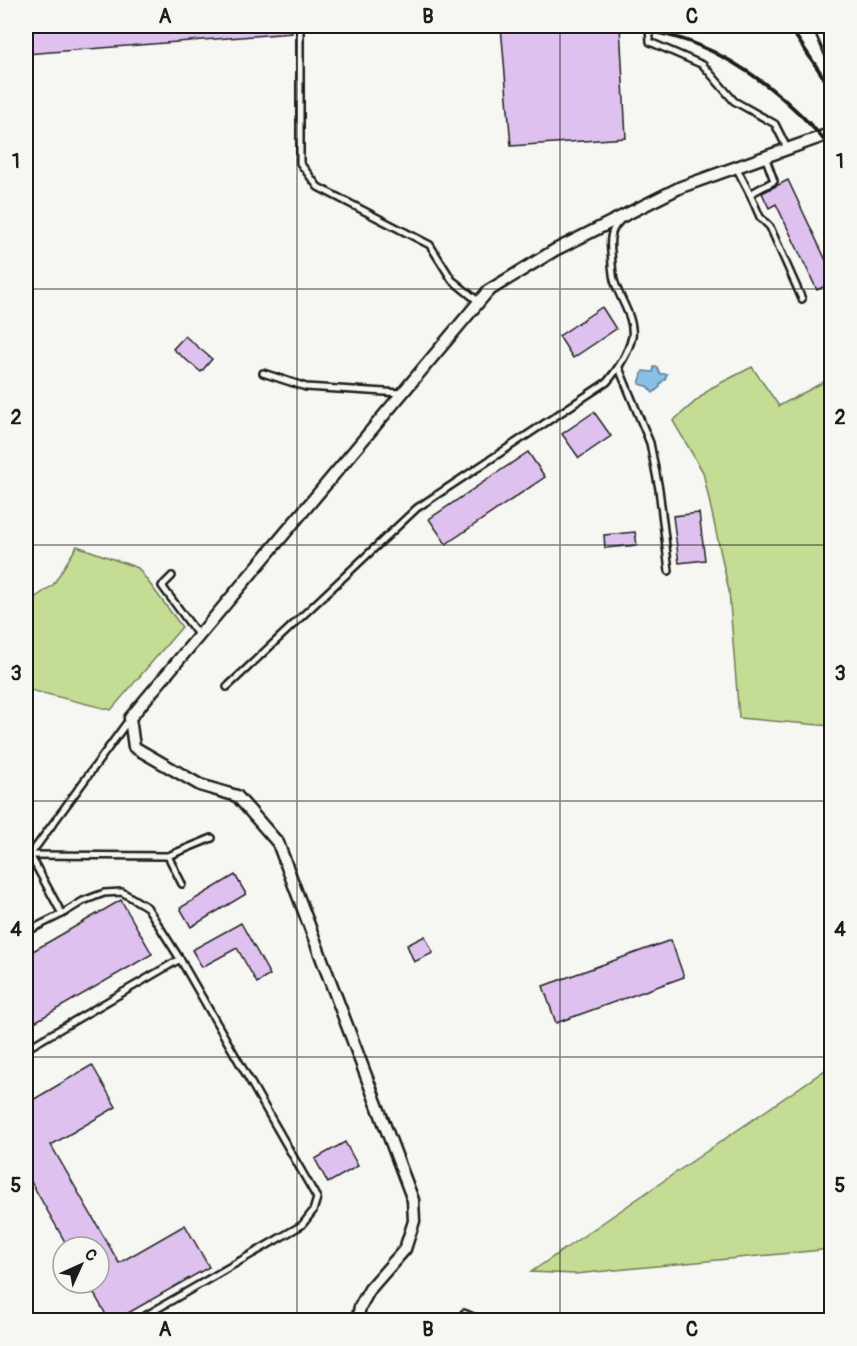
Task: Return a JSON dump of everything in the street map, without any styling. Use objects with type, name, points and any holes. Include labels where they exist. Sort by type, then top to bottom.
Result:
[{"type":"street","points":[[819,26],[831,56]]},
{"type":"street","points":[[357,1320],[360,1307],[370,1289],[405,1249],[414,1221],[413,1200],[278,843],[237,796],[200,785],[134,747],[130,718],[488,291],[555,250],[681,187],[831,133]]},
{"type":"lane","points":[[300,26],[300,163],[318,187],[430,245],[453,280],[479,302]]},
{"type":"lane","points":[[649,26],[650,42],[703,65],[734,101],[775,124],[787,148]]},
{"type":"lane","points":[[750,194],[774,181],[765,156]]},
{"type":"lane","points":[[736,167],[760,217],[770,227],[802,299]]},
{"type":"lane","points":[[227,687],[417,508],[607,382],[619,368],[632,336],[629,315],[615,281],[610,239],[615,226],[629,213]]},
{"type":"lane","points":[[619,368],[650,443],[669,571]]},
{"type":"lane","points":[[263,374],[306,387],[403,393]]},
{"type":"lane","points":[[172,576],[162,586],[199,636]]},
{"type":"lane","points":[[30,855],[130,718]]},
{"type":"lane","points":[[30,855],[168,856],[212,838]]},
{"type":"lane","points":[[30,855],[62,914]]},
{"type":"lane","points":[[168,856],[182,884]]},
{"type":"lane","points":[[26,932],[104,893],[122,892],[147,907],[180,959],[317,1198],[313,1211],[302,1225],[138,1320]]},
{"type":"lane","points":[[26,1049],[180,959]]},
{"type":"lane","points":[[464,1313],[481,1320]]},
{"type":"green space","points":[[752,367],[779,406],[831,378],[831,726],[739,718],[729,591],[703,472],[673,421],[711,388]]},
{"type":"green space","points":[[77,546],[138,568],[182,627],[111,710],[26,689],[26,604],[53,585]]},
{"type":"green space","points":[[831,1066],[831,1249],[575,1274],[531,1272]]},
{"type":"water","points":[[654,367],[657,367],[660,374],[667,374],[660,387],[653,393],[647,386],[639,384],[643,371],[653,372]]},
{"type":"building","points":[[26,26],[292,26],[292,33],[26,54]]},
{"type":"building","points":[[501,26],[620,26],[626,138],[511,146]]},
{"type":"building","points":[[788,180],[831,271],[831,283],[817,290],[776,204],[769,208],[762,193]]},
{"type":"building","points":[[602,307],[616,329],[573,358],[559,336]]},
{"type":"building","points":[[185,336],[212,359],[201,372],[173,349]]},
{"type":"building","points":[[594,412],[611,436],[579,458],[562,434]]},
{"type":"building","points":[[528,452],[545,477],[446,544],[429,519]]},
{"type":"building","points":[[699,513],[705,560],[679,563],[673,516]]},
{"type":"building","points":[[635,532],[637,545],[605,548],[604,535]]},
{"type":"building","points":[[235,875],[246,894],[191,927],[180,908]]},
{"type":"building","points":[[121,900],[152,954],[26,1027],[26,955]]},
{"type":"building","points":[[241,923],[270,975],[257,983],[237,948],[202,967],[192,950]]},
{"type":"building","points":[[425,936],[433,953],[414,962],[407,945]]},
{"type":"building","points":[[671,940],[684,977],[556,1023],[543,986]]},
{"type":"building","points":[[92,1065],[116,1107],[51,1145],[103,1235],[61,1235],[26,1173],[26,1104]]},
{"type":"building","points":[[345,1142],[358,1166],[328,1183],[315,1159]]},
{"type":"building","points":[[185,1225],[209,1267],[116,1320],[109,1320],[95,1295],[111,1295],[111,1249],[119,1263]]},
{"type":"railway","points":[[620,26],[684,40],[732,62],[786,101],[832,149]]},
{"type":"railway","points":[[789,26],[832,93]]}]
